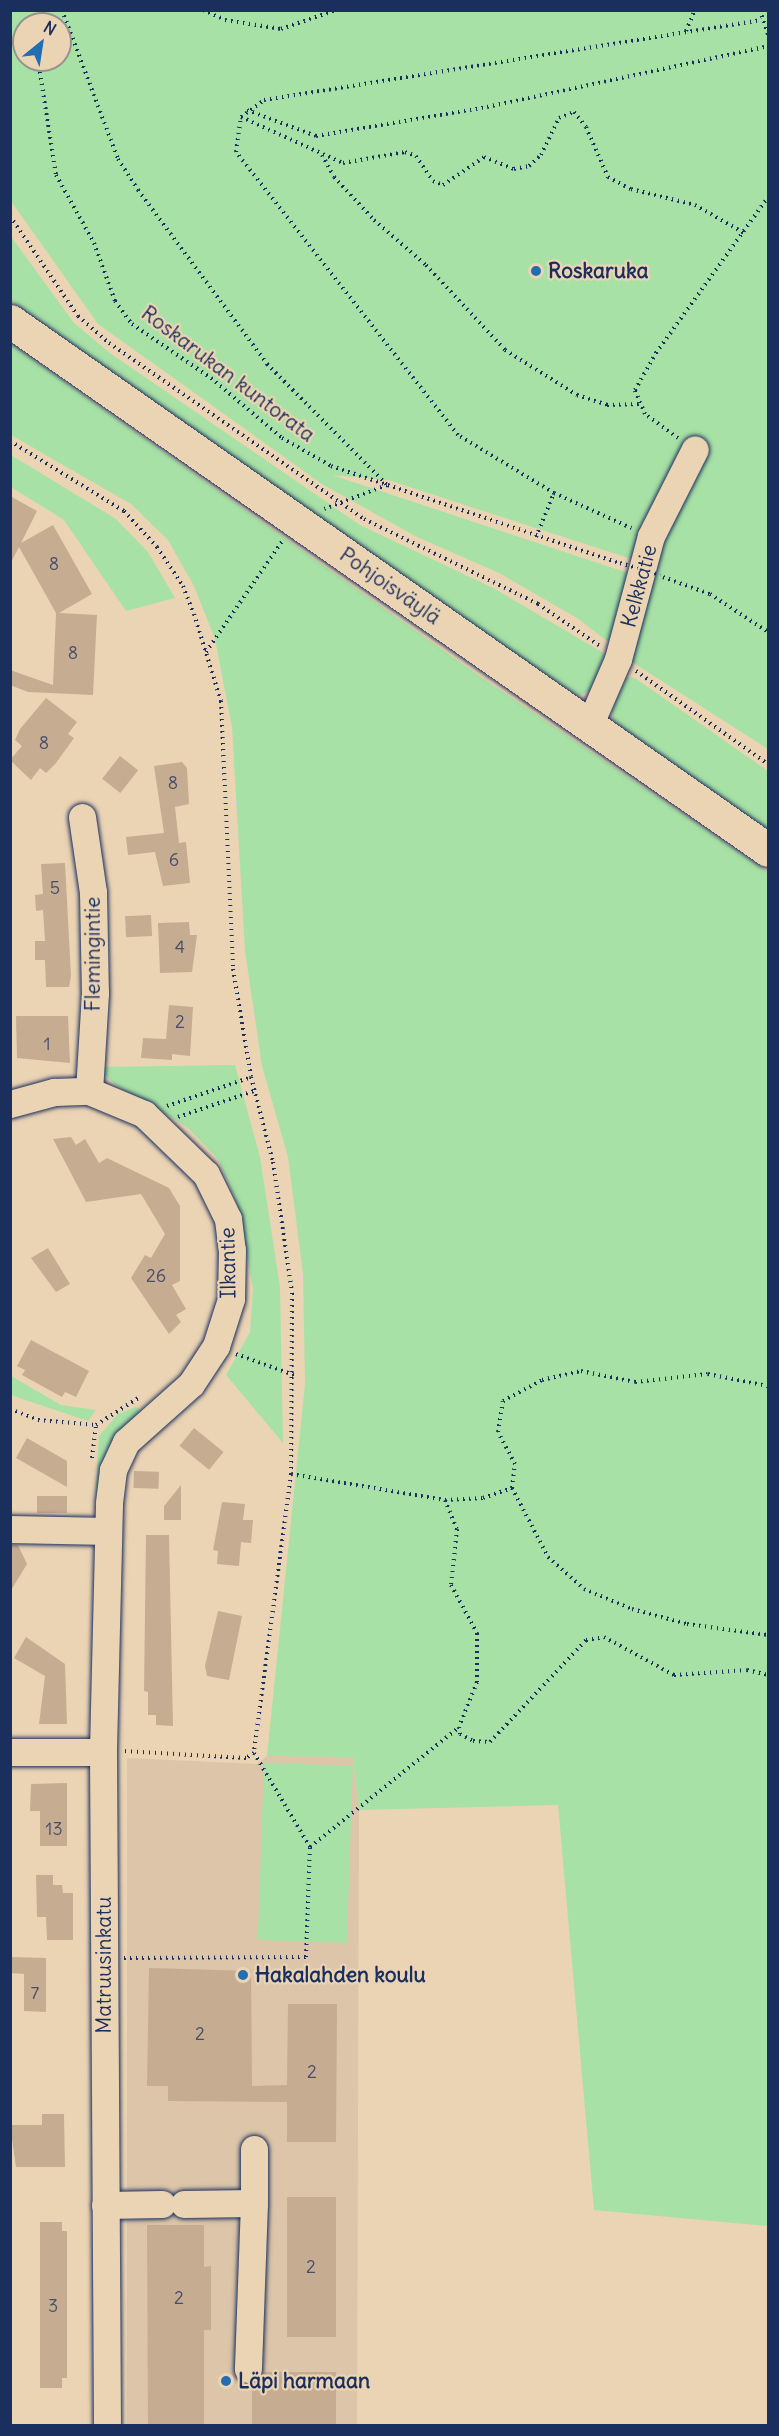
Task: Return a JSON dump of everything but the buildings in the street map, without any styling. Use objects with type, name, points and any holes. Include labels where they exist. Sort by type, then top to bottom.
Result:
[{"type":"main road","name":"Pohjoisväylä","points":[[10,321],[768,850]]},
{"type":"street","name":"Kelkkatie","points":[[589,726],[618,659],[651,536],[695,450]]},
{"type":"street","name":"Flemingintie","points":[[82,817],[94,904],[89,1091]]},
{"type":"street","name":"Ilkantie","points":[[10,1104],[54,1092],[89,1091],[151,1119],[206,1174],[228,1219],[231,1299],[216,1346],[191,1384],[126,1442],[113,1470],[108,1518]]},
{"type":"street","points":[[10,1529],[108,1518]]},
{"type":"street","name":"Matruusinkatu","points":[[106,2426],[103,1752],[108,1518]]},
{"type":"street","points":[[10,1752],[103,1752]]},
{"type":"street","points":[[248,2369],[254,2149]]},
{"type":"street","points":[[105,2205],[254,2203]]},
{"type":"path","points":[[62,10],[118,159],[144,198],[267,364],[387,485],[337,502]]},
{"type":"path","points":[[203,10],[225,20],[281,30],[336,10]]},
{"type":"path","points":[[686,31],[695,10]]},
{"type":"path","points":[[760,10],[768,35]]},
{"type":"path","points":[[651,536],[554,493],[458,435],[236,152],[241,117],[246,110],[264,100],[762,20]]},
{"type":"path","points":[[246,110],[316,136],[487,107],[768,46]]},
{"type":"path","name":"Roskarukan kuntorata","points":[[40,72],[56,175],[94,243],[115,301],[132,324],[211,378],[282,438],[331,466],[536,537],[660,575],[710,594],[768,632]]},
{"type":"path","points":[[241,117],[302,141],[321,154],[343,163],[405,152],[416,156],[433,181],[443,185],[484,157],[514,169],[530,166],[541,155],[559,118],[574,112],[586,128],[608,177],[631,189],[695,205],[744,232]]},
{"type":"path","points":[[321,154],[334,177],[366,212],[426,265],[505,351],[577,395],[607,405],[639,404]]},
{"type":"path","points":[[695,450],[661,427],[639,404],[635,390],[639,378],[768,197]]},
{"type":"path","points":[[10,216],[78,316],[108,343],[337,502],[538,604],[768,764]]},
{"type":"path","points":[[10,441],[124,511],[158,547],[183,586],[221,701],[232,969],[251,1077],[284,1224],[294,1376],[291,1474],[254,1753],[310,1847],[306,1957],[120,1958]]},
{"type":"path","points":[[536,537],[554,493]]},
{"type":"path","points":[[205,652],[286,536]]},
{"type":"path","points":[[151,1119],[251,1077]]},
{"type":"path","points":[[151,1119],[254,1091]]},
{"type":"path","points":[[216,1346],[294,1376]]},
{"type":"path","points":[[768,1386],[708,1374],[635,1382],[581,1371],[542,1380],[503,1401],[498,1432],[515,1464],[512,1488],[548,1557],[584,1589],[632,1609],[687,1624],[768,1635]]},
{"type":"path","points":[[10,1409],[38,1420],[96,1425],[150,1392]]},
{"type":"path","points":[[92,1467],[96,1425]]},
{"type":"path","points":[[291,1474],[382,1492],[445,1500],[483,1497],[512,1488]]},
{"type":"path","points":[[310,1847],[459,1727],[477,1682],[477,1633],[451,1585],[457,1529],[445,1500]]},
{"type":"path","points":[[459,1727],[460,1734],[473,1741],[490,1742],[586,1640],[604,1637],[674,1675],[747,1670],[768,1675]]},
{"type":"path","points":[[103,1752],[246,1758],[254,1753]]},
{"type":"shaded area","name":"Hakalahden koulu","points":[[267,1756],[353,1757],[359,1810],[357,2425],[127,2426],[127,1758],[257,1764]]},
{"type":"green space","name":"Roskaruka","points":[[10,11],[768,11],[768,749],[632,662],[656,567],[388,480],[332,475],[631,574],[611,644],[577,618],[499,573],[415,536],[322,484],[98,324],[11,201]]},
{"type":"green space","points":[[10,235],[74,323],[110,353],[360,525],[495,589],[602,652],[609,662],[594,689],[578,696],[568,692],[11,301]]},
{"type":"green space","points":[[10,343],[475,673],[768,872],[768,2226],[594,2210],[558,1805],[359,1810],[353,1757],[267,1756],[305,1384],[303,1274],[288,1157],[262,1066],[245,951],[232,727],[215,639],[194,586],[168,540],[131,504],[11,435]]},
{"type":"green space","points":[[11,455],[116,519],[148,552],[175,598],[126,611],[64,520],[11,487]]},
{"type":"green space","points":[[627,677],[635,678],[768,771],[768,832],[621,730],[613,720],[612,709]]},
{"type":"green space","points":[[235,1065],[260,1157],[280,1287],[283,1443],[226,1375],[250,1332],[253,1288],[237,1203],[218,1159],[187,1127],[114,1084],[97,1067]]},
{"type":"green space","points":[[11,1376],[61,1405],[96,1410],[88,1421],[16,1397],[11,1394]]},
{"type":"green space","points":[[136,1407],[142,1412],[102,1492],[96,1491],[99,1436],[118,1414]]},
{"type":"green space","points":[[264,1763],[353,1766],[347,1943],[258,1940]]},
{"type":"place","name":"Roskaruka","points":[[536,271]]},
{"type":"place","name":"Hakalahden koulu","points":[[243,1975]]},
{"type":"place","name":"Läpi harmaan","points":[[226,2381]]}]
